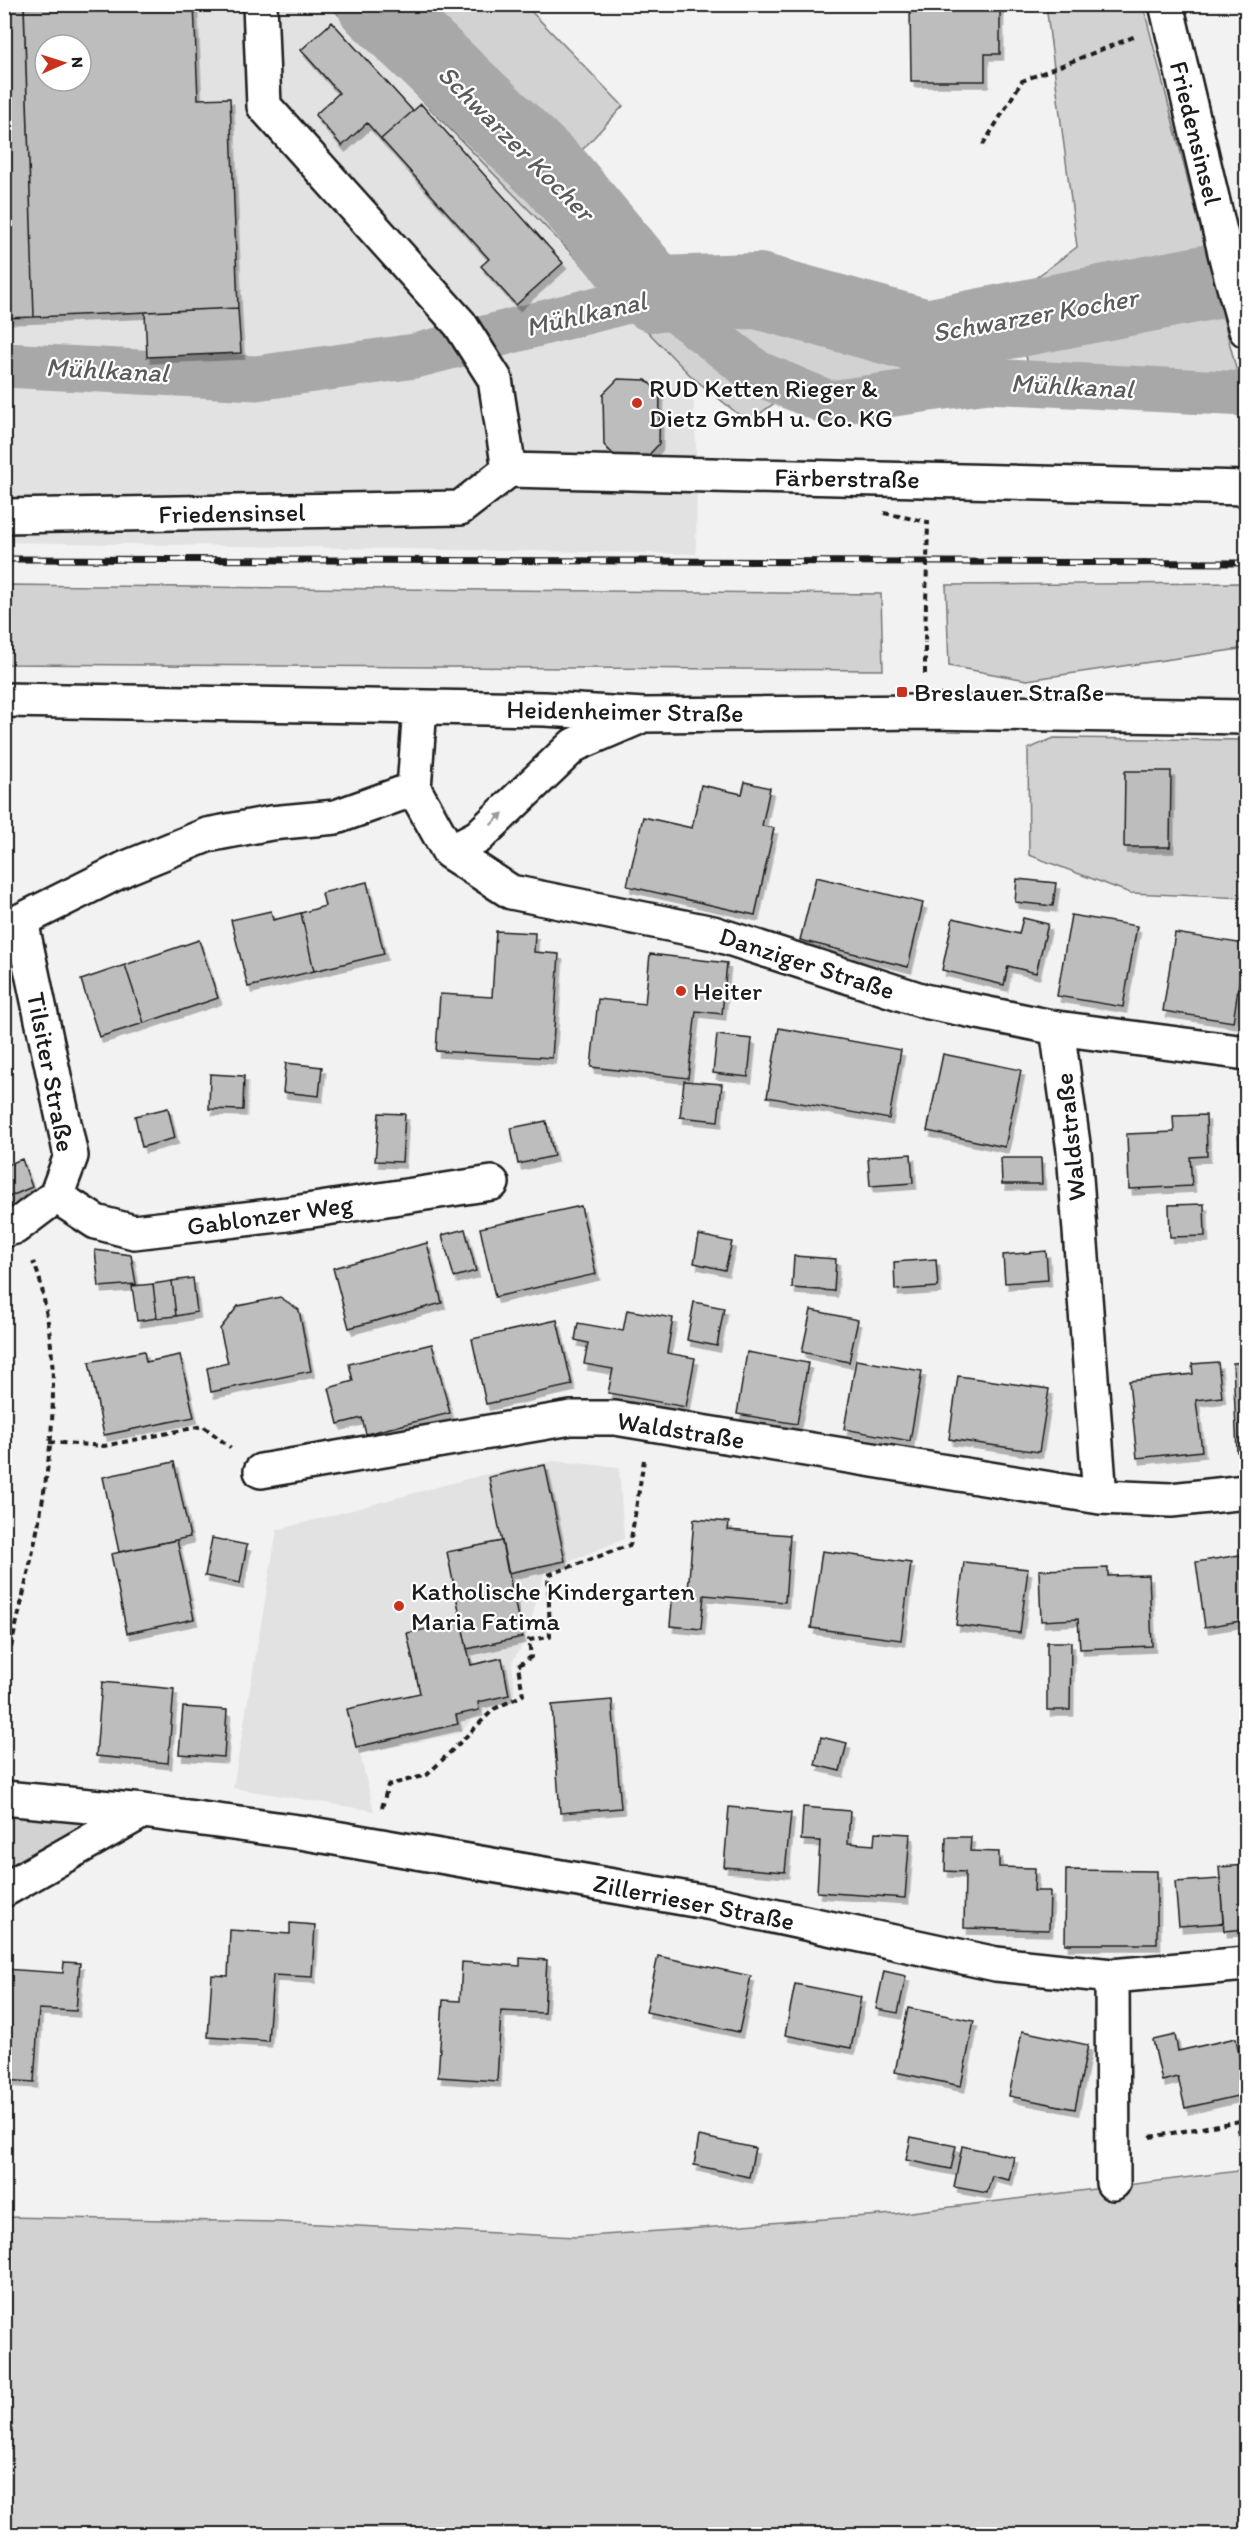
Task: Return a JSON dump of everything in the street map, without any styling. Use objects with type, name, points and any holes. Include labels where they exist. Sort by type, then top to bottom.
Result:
[{"type":"street","points":[[260,4],[264,106],[460,324],[495,379],[509,470]]},
{"type":"street","name":"Friedensinsel","points":[[1168,14],[1227,261],[1246,330]]},
{"type":"street","name":"Friedensinsel","points":[[4,516],[460,508],[509,470]]},
{"type":"street","name":"Färberstraße","points":[[509,470],[1246,488]]},
{"type":"street","name":"Heidenheimer Straße","points":[[4,700],[545,709],[645,715],[924,712],[1246,717]]},
{"type":"street","points":[[13,925],[126,868],[207,835],[271,823],[336,817],[414,789],[420,707]]},
{"type":"street","points":[[449,852],[478,837],[574,745],[645,715]]},
{"type":"street","name":"Danziger Straße","points":[[414,789],[449,852],[511,892],[713,933],[924,1001],[1057,1028],[1246,1053]]},
{"type":"street","name":"Tilsiter Straße","points":[[13,925],[71,1156],[56,1197]]},
{"type":"street","name":"Waldstraße","points":[[1057,1028],[1074,1151],[1100,1497]]},
{"type":"street","name":"Gablonzer Weg","points":[[56,1197],[96,1222],[134,1232],[287,1214],[492,1183]]},
{"type":"street","points":[[10,1229],[56,1197]]},
{"type":"street","name":"Waldstraße","points":[[261,1471],[571,1419],[615,1418],[1100,1497],[1171,1500],[1246,1492]]},
{"type":"street","points":[[4,1798],[142,1811]]},
{"type":"street","points":[[4,1890],[142,1811]]},
{"type":"street","name":"Zillerrieser Straße","points":[[142,1811],[373,1845],[712,1903],[996,1964],[1112,1976],[1246,1964]]},
{"type":"street","points":[[1112,1976],[1113,2183]]},
{"type":"path","points":[[983,145],[1022,81],[1168,14]]},
{"type":"path","points":[[884,513],[928,522],[925,642]]},
{"type":"path","points":[[4,1678],[42,1496],[49,1442],[52,1342],[39,1275],[10,1229]]},
{"type":"path","points":[[373,1845],[388,1785],[427,1775],[494,1708],[523,1695],[518,1666],[531,1657],[529,1640],[550,1637],[548,1575],[630,1545],[650,1424]]},
{"type":"path","points":[[49,1442],[104,1446],[203,1426],[261,1471]]},
{"type":"path","points":[[1112,2138],[1162,2136],[1246,2120]]},
{"type":"shaded area","name":"RUD Ketten Rieger & Dietz GmbH u. Co. KG","points":[[5,5],[329,5],[692,377],[697,462],[696,554],[5,542]]},
{"type":"shaded area","points":[[329,5],[525,5],[623,106],[557,177],[651,274],[748,275],[822,301],[901,318],[903,389],[796,388],[748,422],[692,377]]},
{"type":"shaded area","points":[[1046,5],[1143,5],[1237,372],[1030,376],[1014,294],[1077,247]]},
{"type":"shaded area","points":[[1246,583],[1246,648],[1027,680],[949,666],[946,585]]},
{"type":"shaded area","points":[[5,585],[881,594],[883,670],[5,664]]},
{"type":"shaded area","points":[[1054,738],[1246,740],[1246,898],[1130,893],[1029,855],[1028,749]]},
{"type":"shaded area","name":"Katholische Kindergarten Maria Fatima","points":[[554,1461],[619,1467],[624,1539],[545,1571],[525,1641],[512,1662],[515,1694],[473,1718],[460,1733],[360,1754],[374,1811],[233,1788],[277,1530],[478,1476]]},
{"type":"shaded area","points":[[12,1798],[143,1811],[5,1890],[5,1845]]},
{"type":"shaded area","points":[[1246,2170],[1246,2534],[5,2534],[5,2217],[278,2222],[575,2237],[895,2214]]},
{"type":"building","points":[[4,4],[24,4],[34,317],[4,318]]},
{"type":"building","points":[[101,4],[194,4],[198,99],[230,98],[238,308],[34,317],[24,8]]},
{"type":"building","points":[[1000,4],[1000,54],[985,54],[985,81],[911,81],[910,6]]},
{"type":"building","points":[[332,22],[413,111],[381,139],[367,123],[342,146],[315,115],[339,93],[301,50]]},
{"type":"building","points":[[421,104],[563,263],[516,305],[481,266],[489,259],[381,139]]},
{"type":"building","points":[[238,308],[241,353],[147,357],[145,312]]},
{"type":"building","points":[[618,379],[646,380],[660,393],[659,444],[645,459],[618,459],[604,445],[603,394]]},
{"type":"building","points":[[1125,771],[1171,771],[1170,847],[1124,847]]},
{"type":"building","points":[[745,782],[770,788],[762,826],[774,828],[755,915],[627,886],[643,817],[692,828],[701,785],[742,794]]},
{"type":"building","points":[[816,877],[923,903],[908,967],[800,940]]},
{"type":"building","points":[[1017,879],[1056,883],[1053,906],[1015,902]]},
{"type":"building","points":[[367,882],[384,954],[314,971],[301,913],[325,906],[322,893]]},
{"type":"building","points":[[271,911],[273,920],[301,913],[314,971],[248,987],[231,920]]},
{"type":"building","points":[[1071,915],[1137,926],[1123,1007],[1057,996]]},
{"type":"building","points":[[953,918],[1019,934],[1023,918],[1048,924],[1036,973],[1008,966],[1004,985],[942,970]]},
{"type":"building","points":[[496,931],[535,933],[534,952],[559,954],[552,1058],[436,1051],[440,994],[492,997]]},
{"type":"building","points":[[1175,933],[1245,944],[1233,1022],[1163,1011]]},
{"type":"building","points":[[199,940],[218,998],[144,1023],[125,965]]},
{"type":"building","points":[[650,954],[727,963],[722,1014],[696,1011],[688,1078],[591,1067],[598,999],[645,1004]]},
{"type":"building","points":[[125,965],[144,1023],[99,1037],[81,980]]},
{"type":"building","points":[[779,1028],[901,1050],[889,1119],[767,1097]]},
{"type":"building","points":[[717,1035],[752,1039],[748,1077],[713,1073]]},
{"type":"building","points":[[943,1054],[1021,1070],[1005,1147],[927,1131]]},
{"type":"building","points":[[286,1063],[322,1067],[319,1096],[283,1092]]},
{"type":"building","points":[[210,1074],[244,1076],[243,1110],[209,1109]]},
{"type":"building","points":[[684,1081],[722,1084],[718,1121],[680,1117]]},
{"type":"building","points":[[168,1108],[175,1138],[142,1147],[135,1116]]},
{"type":"building","points":[[379,1113],[405,1114],[402,1162],[375,1161]]},
{"type":"building","points":[[1206,1115],[1207,1156],[1190,1157],[1192,1186],[1129,1189],[1127,1134],[1174,1132],[1173,1116]]},
{"type":"building","points":[[546,1121],[554,1156],[518,1164],[511,1128]]},
{"type":"building","points":[[1246,1126],[1246,1186],[1240,1186],[1238,1127]]},
{"type":"building","points":[[911,1154],[913,1183],[870,1186],[868,1157]]},
{"type":"building","points":[[1001,1158],[1041,1158],[1042,1184],[1002,1184]]},
{"type":"building","points":[[22,1159],[32,1187],[4,1199],[4,1166]]},
{"type":"building","points":[[1204,1204],[1205,1236],[1170,1237],[1169,1205]]},
{"type":"building","points":[[581,1206],[596,1274],[495,1297],[480,1228]]},
{"type":"building","points":[[465,1229],[476,1271],[454,1277],[442,1235]]},
{"type":"building","points":[[699,1235],[732,1242],[725,1270],[694,1263]]},
{"type":"building","points":[[427,1243],[442,1303],[349,1328],[333,1268]]},
{"type":"building","points":[[95,1250],[131,1255],[136,1284],[99,1287]]},
{"type":"building","points":[[1046,1251],[1048,1280],[1005,1283],[1003,1255]]},
{"type":"building","points":[[794,1256],[836,1259],[834,1291],[792,1288]]},
{"type":"building","points":[[936,1259],[938,1287],[895,1290],[894,1262]]},
{"type":"building","points":[[193,1278],[197,1312],[176,1316],[172,1281]]},
{"type":"building","points":[[172,1281],[176,1316],[157,1318],[153,1284]]},
{"type":"building","points":[[153,1284],[157,1318],[137,1321],[132,1286]]},
{"type":"building","points":[[280,1297],[299,1310],[311,1371],[211,1392],[207,1368],[228,1363],[220,1329],[238,1306]]},
{"type":"building","points":[[694,1302],[724,1308],[717,1346],[687,1340]]},
{"type":"building","points":[[627,1310],[673,1318],[667,1353],[695,1358],[686,1407],[608,1393],[613,1369],[584,1364],[588,1343],[575,1340],[578,1323],[623,1331]]},
{"type":"building","points":[[811,1310],[858,1320],[849,1362],[802,1352]]},
{"type":"building","points":[[557,1320],[572,1385],[486,1404],[472,1339]]},
{"type":"building","points":[[432,1344],[450,1413],[366,1434],[362,1418],[338,1424],[329,1388],[353,1381],[349,1364]]},
{"type":"building","points":[[144,1351],[146,1362],[180,1355],[194,1417],[104,1435],[89,1362]]},
{"type":"building","points":[[747,1352],[808,1363],[797,1424],[737,1414]]},
{"type":"building","points":[[856,1360],[922,1371],[910,1441],[844,1429]]},
{"type":"building","points":[[1218,1362],[1222,1397],[1196,1400],[1202,1451],[1137,1458],[1129,1381],[1193,1374],[1192,1364]]},
{"type":"building","points":[[1246,1362],[1246,1452],[1237,1452],[1233,1363]]},
{"type":"building","points":[[958,1376],[1049,1389],[1039,1452],[949,1439]]},
{"type":"building","points":[[174,1462],[190,1537],[119,1552],[103,1477]]},
{"type":"building","points":[[545,1465],[565,1561],[508,1573],[489,1477]]},
{"type":"building","points":[[694,1519],[729,1522],[728,1530],[790,1535],[785,1602],[704,1595],[701,1629],[670,1626],[673,1590],[688,1591]]},
{"type":"building","points":[[212,1538],[247,1545],[240,1583],[205,1576]]},
{"type":"building","points":[[177,1540],[194,1619],[127,1633],[111,1554]]},
{"type":"building","points":[[502,1541],[522,1637],[467,1649],[447,1552]]},
{"type":"building","points":[[822,1551],[911,1563],[901,1640],[811,1628]]},
{"type":"building","points":[[1246,1554],[1246,1620],[1205,1627],[1196,1562]]},
{"type":"building","points":[[964,1562],[1028,1569],[1020,1633],[956,1625]]},
{"type":"building","points":[[1108,1568],[1108,1576],[1149,1575],[1152,1646],[1080,1649],[1078,1619],[1041,1621],[1039,1570]]},
{"type":"building","points":[[461,1622],[471,1665],[502,1658],[509,1695],[478,1702],[479,1710],[456,1715],[458,1724],[356,1747],[347,1709],[420,1693],[407,1633]]},
{"type":"building","points":[[1047,1642],[1071,1642],[1070,1710],[1047,1710]]},
{"type":"building","points":[[102,1682],[174,1689],[168,1763],[96,1756]]},
{"type":"building","points":[[612,1700],[621,1808],[560,1813],[552,1705]]},
{"type":"building","points":[[183,1707],[227,1710],[224,1757],[179,1754]]},
{"type":"building","points":[[821,1737],[847,1743],[840,1771],[815,1765]]},
{"type":"building","points":[[729,1807],[791,1813],[785,1872],[724,1867]]},
{"type":"building","points":[[803,1807],[850,1811],[848,1843],[874,1845],[875,1832],[910,1834],[905,1898],[817,1892],[820,1841],[801,1840]]},
{"type":"building","points":[[946,1837],[971,1837],[970,1851],[999,1852],[999,1867],[1035,1868],[1034,1891],[1050,1891],[1049,1930],[964,1928],[965,1872],[945,1871]]},
{"type":"building","points":[[1246,1865],[1246,1929],[1224,1931],[1219,1867]]},
{"type":"building","points":[[1066,1870],[1157,1871],[1157,1944],[1065,1944]]},
{"type":"building","points":[[1220,1879],[1223,1923],[1179,1926],[1175,1882]]},
{"type":"building","points":[[290,1923],[315,1925],[312,1977],[273,1975],[268,2041],[208,2037],[212,1975],[228,1976],[230,1930],[290,1934]]},
{"type":"building","points":[[658,1956],[751,1976],[739,2032],[646,2012]]},
{"type":"building","points":[[520,1958],[547,1960],[544,2013],[501,2011],[497,2081],[438,2077],[443,2000],[460,2001],[462,1962],[520,1966]]},
{"type":"building","points":[[64,1962],[80,1963],[76,2011],[39,2009],[34,2082],[4,2080],[4,1969],[63,1973]]},
{"type":"building","points":[[884,1971],[906,1976],[898,2013],[876,2009]]},
{"type":"building","points":[[795,1984],[861,1997],[851,2048],[785,2035]]},
{"type":"building","points":[[908,2008],[974,2021],[961,2086],[895,2072]]},
{"type":"building","points":[[1022,2031],[1088,2045],[1075,2109],[1009,2096]]},
{"type":"building","points":[[1175,2035],[1178,2051],[1236,2038],[1246,2094],[1185,2108],[1178,2077],[1162,2081],[1153,2040]]},
{"type":"building","points":[[1246,2128],[1246,2158],[1243,2159],[1237,2130]]},
{"type":"building","points":[[699,2136],[755,2148],[749,2177],[694,2165]]},
{"type":"building","points":[[911,2137],[956,2146],[951,2169],[906,2160]]},
{"type":"building","points":[[962,2146],[1014,2157],[1009,2180],[992,2176],[987,2193],[954,2187]]},
{"type":"waterway","name":"Schwarzer Kocher","points":[[375,4],[557,177],[655,294],[758,291],[926,337],[1246,275]]},
{"type":"waterway","name":"Mühlkanal","points":[[4,365],[256,378],[415,356],[655,294],[757,373],[829,403],[988,381],[1246,394]]},
{"type":"railway","points":[[4,559],[1246,563]]},
{"type":"place","name":"RUD Ketten Rieger & Dietz GmbH u. Co. KG","points":[[637,403]]},
{"type":"place","name":"Breslauer Straße","points":[[902,692]]},
{"type":"place","name":"Heiter","points":[[681,991]]},
{"type":"place","name":"Katholische Kindergarten Maria Fatima","points":[[399,1606]]}]
